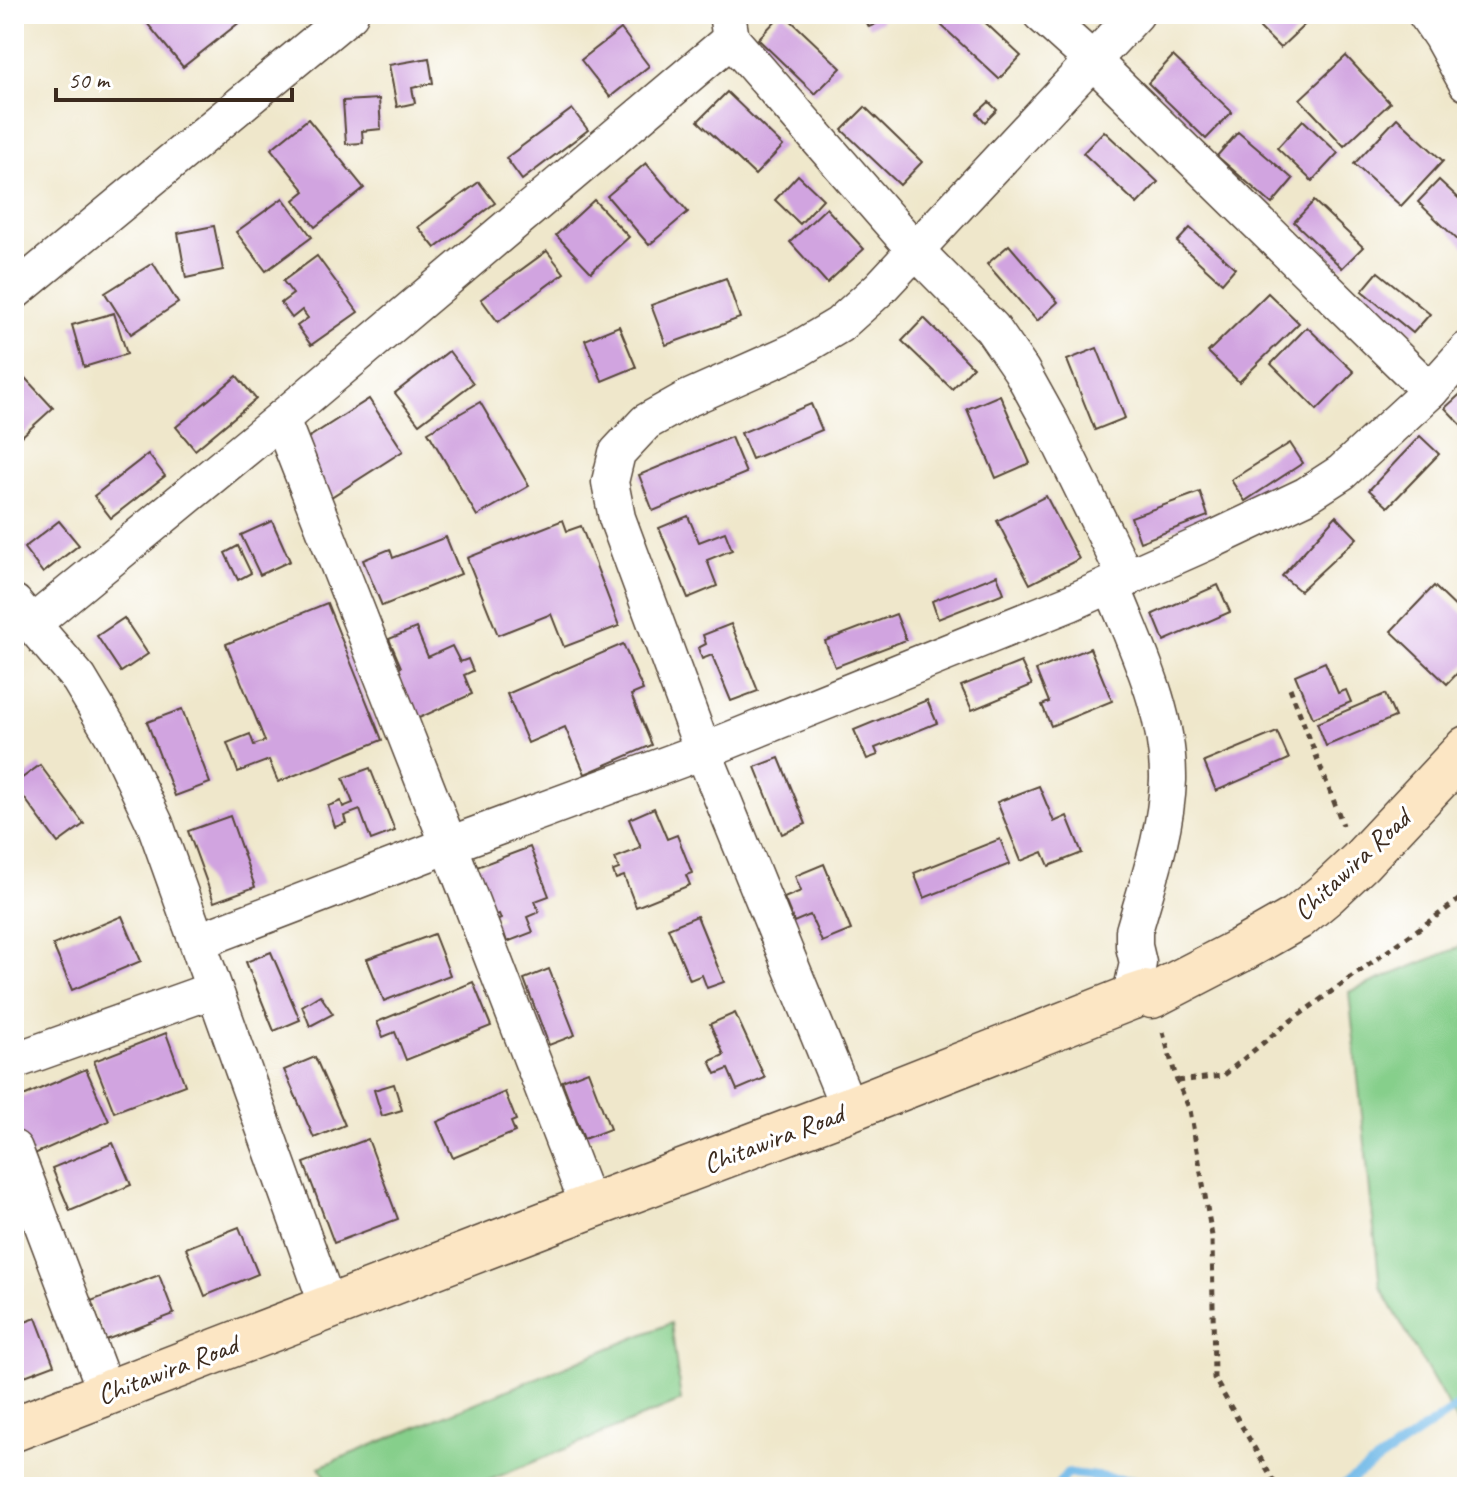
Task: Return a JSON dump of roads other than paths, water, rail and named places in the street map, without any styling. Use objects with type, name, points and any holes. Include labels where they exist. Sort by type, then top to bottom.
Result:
[{"type":"street","points":[[14,292],[350,14]]},
{"type":"street","points":[[1041,14],[1093,61],[1430,391]]},
{"type":"street","points":[[849,1109],[703,751],[617,518],[610,482],[617,453],[646,422],[673,406],[797,350],[839,325],[879,289],[1136,14]]},
{"type":"street","points":[[1426,14],[1467,83]]},
{"type":"street","points":[[328,1306],[155,824],[115,739],[79,679],[23,614],[281,419],[729,27],[915,250],[992,328],[1021,370],[1051,424],[1120,582],[1163,729],[1168,779],[1163,826],[1134,931],[1141,997]]},
{"type":"street","points":[[199,941],[703,751],[1120,582],[1305,496],[1342,472],[1430,391],[1467,350]]},
{"type":"street","points":[[281,419],[589,1207]]},
{"type":"street","name":"Chitawira Road","points":[[14,1429],[328,1306],[1141,997],[1239,951],[1297,918],[1360,862],[1467,748]]},
{"type":"street","points":[[14,1061],[213,990]]},
{"type":"street","points":[[14,1149],[106,1392]]},
{"type":"waterway","points":[[1340,1487],[1467,1400]]},
{"type":"waterway","points":[[1056,1487],[1067,1473],[1151,1483],[1155,1487]]}]
